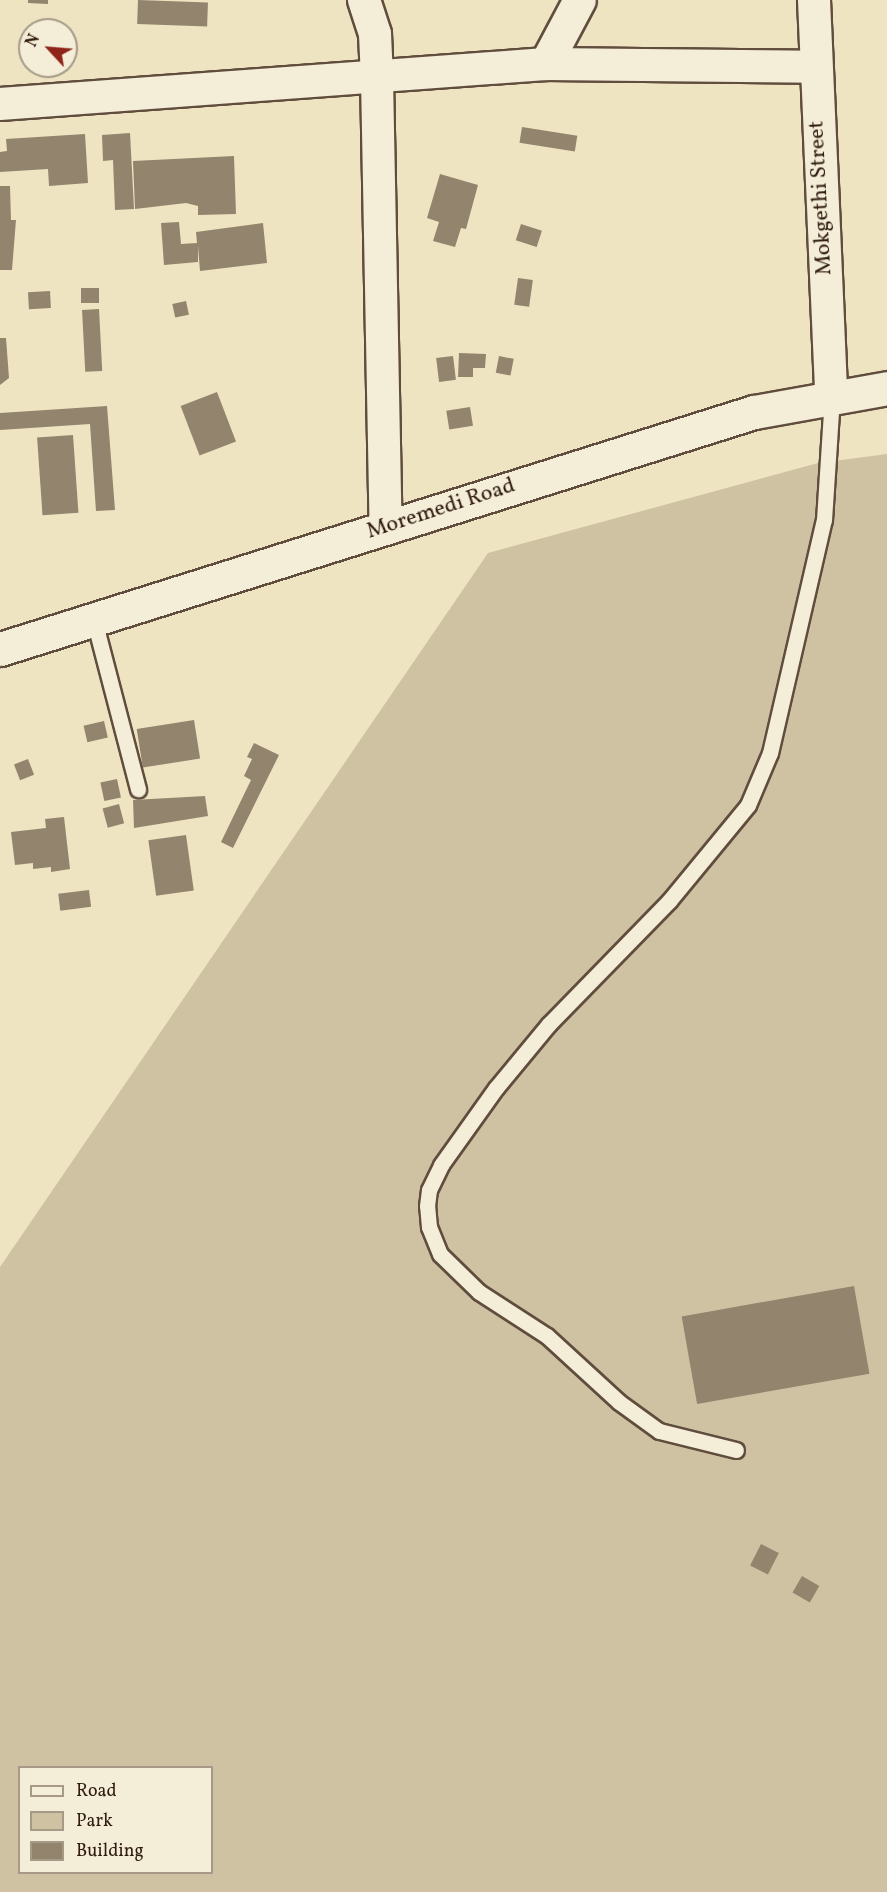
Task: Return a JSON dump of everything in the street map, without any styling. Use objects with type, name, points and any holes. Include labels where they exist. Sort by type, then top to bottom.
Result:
[{"type":"street","points":[[364,0],[375,34],[377,78],[386,527]]},
{"type":"street","points":[[546,64],[580,0]]},
{"type":"street","name":"Mokgethi Street","points":[[814,0],[814,67],[831,395]]},
{"type":"street","points":[[0,104],[546,64],[814,67]]},
{"type":"street","name":"Moremedi Road","points":[[0,649],[754,412],[831,395],[887,388]]},
{"type":"lane","points":[[736,1450],[658,1431],[619,1402],[547,1336],[479,1292],[440,1254],[429,1227],[427,1206],[429,1190],[441,1165],[496,1088],[549,1024],[669,901],[748,806],[770,753],[824,520],[831,395]]},
{"type":"lane","points":[[94,620],[138,789]]},
{"type":"green space","points":[[887,454],[887,1892],[0,1892],[0,1267],[488,553],[818,463]]},
{"type":"building","points":[[28,0],[48,0],[48,4],[28,3]]},
{"type":"building","points":[[138,0],[208,2],[207,26],[137,24]]},
{"type":"building","points":[[522,127],[577,136],[575,152],[519,143]]},
{"type":"building","points":[[130,133],[134,209],[115,210],[113,160],[103,161],[102,135]]},
{"type":"building","points":[[85,134],[88,183],[49,186],[48,169],[0,172],[0,152],[7,151],[6,139]]},
{"type":"building","points":[[234,156],[236,214],[198,215],[198,206],[186,203],[135,209],[133,161]]},
{"type":"building","points":[[440,174],[478,185],[466,229],[461,228],[455,247],[433,241],[439,222],[427,218]]},
{"type":"building","points":[[0,186],[10,186],[11,220],[16,220],[12,270],[0,270]]},
{"type":"building","points":[[179,222],[181,244],[197,243],[196,232],[263,223],[267,263],[200,271],[198,246],[198,262],[164,265],[161,223]]},
{"type":"building","points":[[521,224],[542,231],[537,247],[516,240]]},
{"type":"building","points":[[518,278],[533,280],[529,307],[514,305]]},
{"type":"building","points":[[81,288],[99,288],[99,303],[81,303]]},
{"type":"building","points":[[50,291],[51,308],[29,309],[28,292]]},
{"type":"building","points":[[186,301],[189,315],[175,318],[172,304]]},
{"type":"building","points":[[99,309],[102,371],[85,372],[82,310]]},
{"type":"building","points":[[0,338],[6,338],[9,378],[0,385]]},
{"type":"building","points":[[459,353],[486,354],[485,368],[473,368],[473,377],[458,377]]},
{"type":"building","points":[[453,356],[456,380],[439,382],[436,358]]},
{"type":"building","points":[[499,356],[514,359],[510,376],[496,373]]},
{"type":"building","points":[[217,392],[236,441],[200,455],[181,406]]},
{"type":"building","points":[[107,406],[115,510],[96,511],[90,424],[0,430],[0,413]]},
{"type":"building","points":[[470,407],[473,426],[449,430],[446,411]]},
{"type":"building","points":[[73,435],[78,513],[43,515],[37,438]]},
{"type":"building","points":[[194,720],[200,759],[143,768],[137,729]]},
{"type":"building","points":[[104,721],[108,738],[87,742],[84,726]]},
{"type":"building","points":[[254,743],[279,755],[233,848],[221,842],[251,780],[244,776],[252,759],[247,757]]},
{"type":"building","points":[[28,759],[34,775],[20,780],[14,764]]},
{"type":"building","points":[[117,779],[121,798],[104,801],[100,783]]},
{"type":"building","points":[[205,796],[208,816],[134,828],[133,800]]},
{"type":"building","points":[[119,804],[124,823],[108,828],[103,808]]},
{"type":"building","points":[[64,817],[70,869],[51,872],[51,867],[33,869],[33,863],[15,865],[11,832],[46,828],[45,819]]},
{"type":"building","points":[[186,835],[194,890],[156,896],[148,840]]},
{"type":"building","points":[[89,890],[91,907],[60,911],[58,894]]},
{"type":"building","points":[[854,1286],[869,1374],[697,1404],[682,1316]]},
{"type":"building","points":[[761,1544],[779,1553],[768,1574],[750,1565]]},
{"type":"building","points":[[802,1576],[819,1586],[810,1602],[792,1592]]}]
